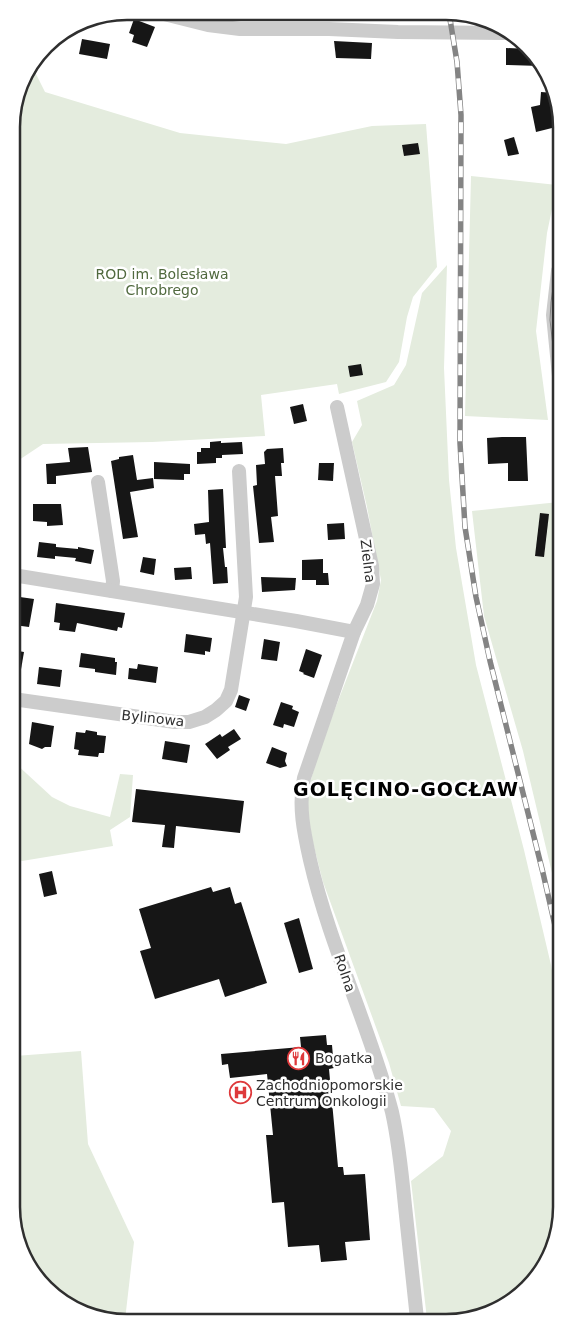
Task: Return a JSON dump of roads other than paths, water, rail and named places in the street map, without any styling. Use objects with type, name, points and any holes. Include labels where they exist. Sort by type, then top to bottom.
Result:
[{"type":"street","points":[[188,20],[208,25],[240,29],[329,28],[398,32],[497,33]]},
{"type":"street","name":"Zielna","points":[[337,407],[374,584],[354,632]]},
{"type":"street","points":[[239,471],[246,597],[243,612]]},
{"type":"street","points":[[98,482],[113,581],[112,591]]},
{"type":"street","points":[[20,576],[354,632]]},
{"type":"street","name":"Bylinowa","points":[[20,700],[175,722],[189,722],[205,716],[216,710],[226,700],[231,690],[236,671],[243,612]]},
{"type":"street","name":"Rolna","points":[[354,632],[304,778],[301,791],[301,813],[318,896],[380,1070],[392,1114],[401,1164],[416,1314]]},
{"type":"tram line","points":[[553,288],[550,320],[553,346]]},
{"type":"railway","points":[[450,20],[457,62],[461,115],[460,443],[465,527],[476,597],[490,661],[553,917]]},
{"type":"place","name":"Bogatka","points":[[299,1058]]},
{"type":"place","name":"Zachodniopomorskie Centrum Onkologii","points":[[240,1093]]},
{"type":"district","name":"GOLĘCINO-GOCŁAW","points":[[406,789]]},
{"type":"park label","name":"ROD im. Bolesława Chrobrego","points":[[162,282]]}]
